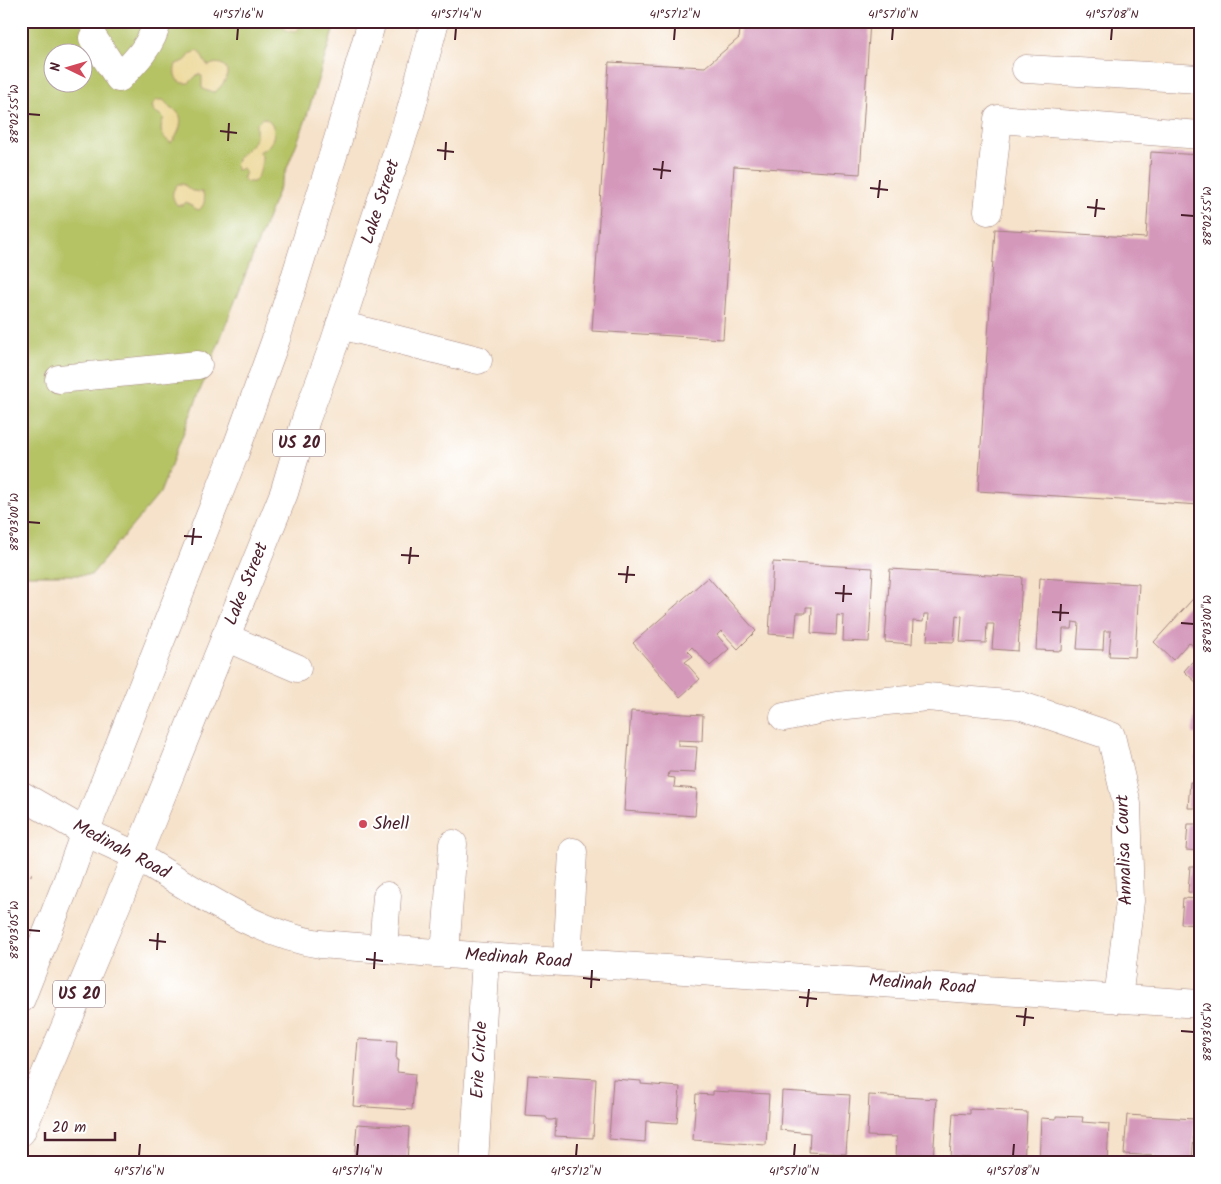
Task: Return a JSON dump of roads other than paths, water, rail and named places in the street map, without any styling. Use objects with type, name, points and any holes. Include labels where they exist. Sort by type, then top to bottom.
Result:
[{"type":"main road","points":[[93,38],[119,78],[145,49],[156,29],[156,21]]},
{"type":"main road","name":"US 20","points":[[21,999],[234,455],[276,339],[339,136],[372,21]]},
{"type":"main road","name":"Lake Street","points":[[21,1132],[137,856],[284,493],[306,419],[340,325],[410,114],[436,21]]},
{"type":"main road","points":[[1026,69],[1200,79]]},
{"type":"main road","points":[[988,211],[998,119],[1200,135]]},
{"type":"main road","points":[[340,325],[478,360]]},
{"type":"main road","points":[[59,379],[198,365]]},
{"type":"main road","points":[[225,638],[297,668]]},
{"type":"main road","name":"Annalisa Court","points":[[784,717],[837,706],[927,697],[1019,705],[1111,736],[1127,804],[1130,901],[1118,998]]},
{"type":"main road","name":"Medinah Road","points":[[21,795],[85,832],[137,856],[207,899],[272,931],[302,942],[486,957],[1200,1004]]},
{"type":"main road","points":[[445,954],[453,844]]},
{"type":"main road","points":[[567,962],[573,852]]},
{"type":"main road","points":[[383,949],[387,896]]},
{"type":"main road","name":"Erie Circle","points":[[474,1163],[486,957]]},
{"type":"place","name":"Shell","points":[[363,824]]}]
